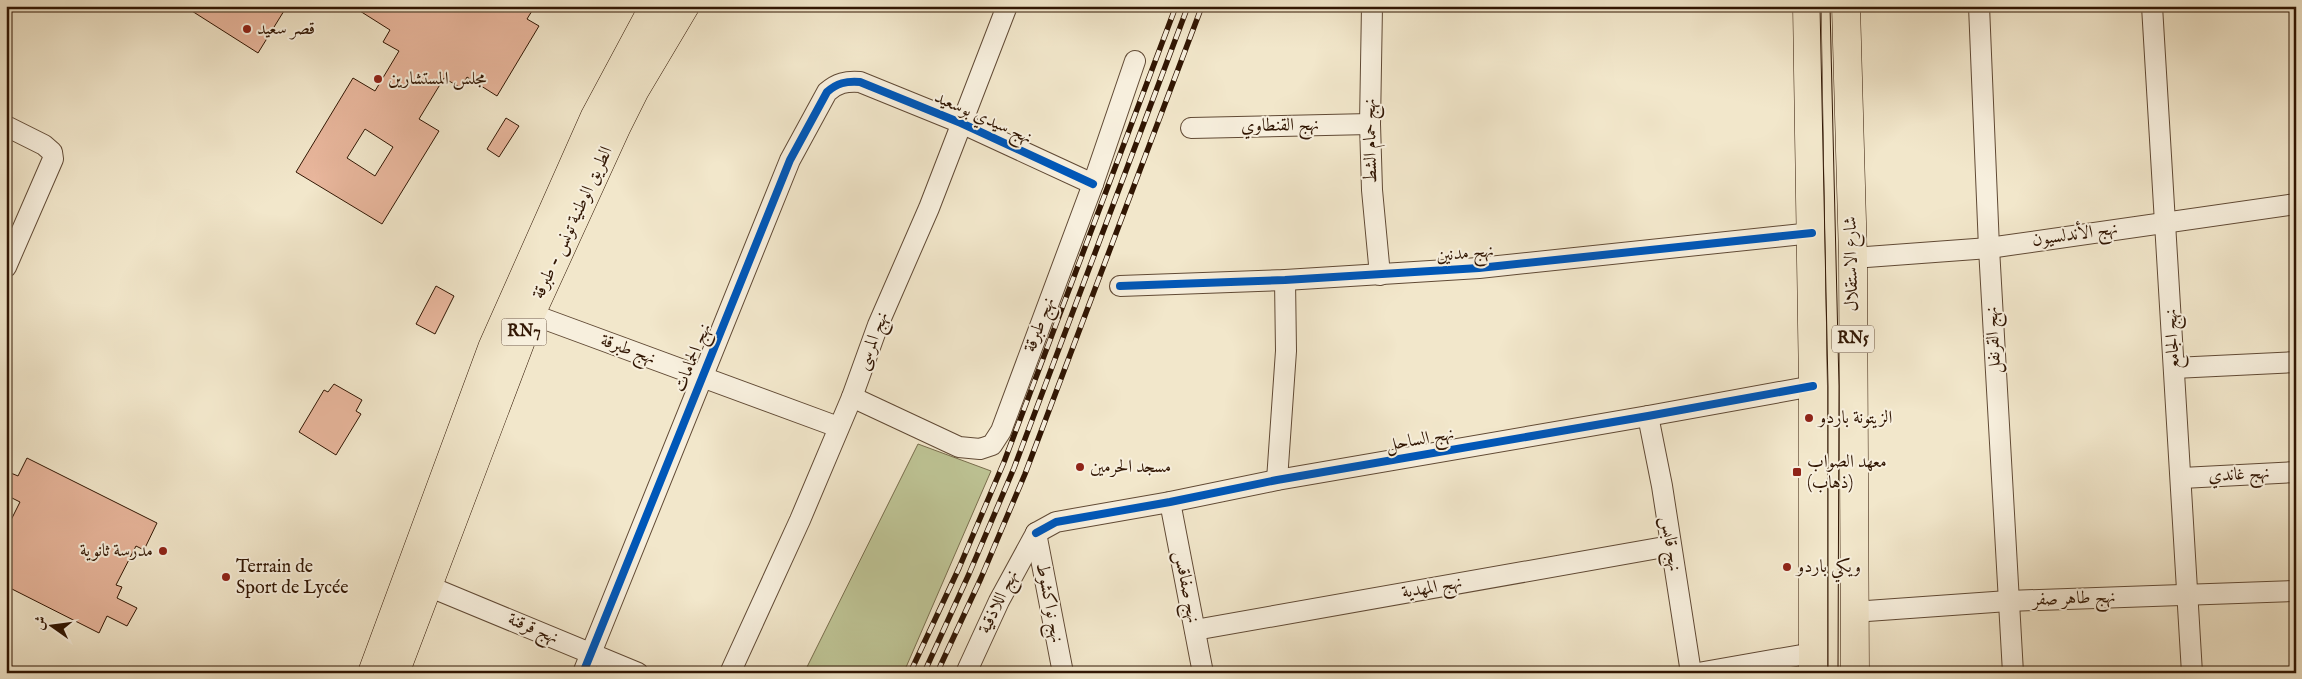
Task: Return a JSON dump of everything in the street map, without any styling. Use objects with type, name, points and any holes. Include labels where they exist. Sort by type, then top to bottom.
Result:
[{"type":"main road","name":"الطريق الوطنية تونس - طبرقة","points":[[372,673],[492,348],[591,124],[654,6]]},
{"type":"main road","name":"الطريق الوطنية تونس - طبرقة","points":[[395,673],[530,314],[620,119],[685,6]]},
{"type":"main road","name":"RN5","points":[[1807,6],[1812,233],[1813,663]]},
{"type":"main road","name":"شارع الاستقلال","points":[[1846,6],[1852,258],[1854,673]]},
{"type":"street","name":"نهج المرسى","points":[[730,673],[800,520],[838,427],[852,398],[878,325],[929,208],[1007,6]]},
{"type":"street","name":"نهج حمام الشط","points":[[1372,6],[1370,124],[1372,190],[1380,275]]},
{"type":"street","name":"نهج القرنفل","points":[[1979,6],[1989,248],[2013,673]]},
{"type":"street","name":"نهج الجامع","points":[[2152,6],[2167,222],[2192,673]]},
{"type":"street","name":"نهج طبرقة","points":[[852,398],[959,448],[980,449],[992,445],[1000,431],[1093,184],[1135,61]]},
{"type":"street","name":"نهج الحمامات","points":[[583,673],[790,160],[827,92],[836,84],[849,81],[860,82]]},
{"type":"street","name":"نهج سيدي بوسعيد","points":[[860,82],[961,123],[1093,184]]},
{"type":"street","name":"نهج القنطاوي","points":[[1191,128],[1370,124]]},
{"type":"street","points":[[6,126],[44,145],[52,152],[53,159],[6,267]]},
{"type":"street","name":"نهج الأندلسيون","points":[[1852,258],[1989,248],[2296,204]]},
{"type":"street","name":"نهج مدنين","points":[[1120,286],[1285,280],[1479,268],[1812,233]]},
{"type":"street","points":[[1277,480],[1286,352],[1285,280]]},
{"type":"street","name":"نهج طبرقة","points":[[530,314],[838,427]]},
{"type":"street","points":[[2174,368],[2296,362]]},
{"type":"street","name":"نهج الساحل","points":[[1036,533],[1056,522],[1170,502],[1277,480],[1813,386]]},
{"type":"street","name":"نهج قابس","points":[[1648,416],[1662,486],[1691,673]]},
{"type":"street","name":"نهج غاندي","points":[[2182,478],[2296,472]]},
{"type":"street","name":"نهج صفاقس","points":[[1170,502],[1203,673]]},
{"type":"street","name":"نهج اللاذقية","points":[[966,673],[999,601],[1036,533]]},
{"type":"street","name":"نهج نواكشوط","points":[[1036,533],[1063,673]]},
{"type":"street","name":"نهج المهدية","points":[[1195,630],[1670,546]]},
{"type":"street","name":"نهج قرقنة","points":[[428,586],[638,673]]},
{"type":"street","name":"نهج طاهر صفر","points":[[1853,612],[2008,601],[2296,591]]},
{"type":"street","points":[[1698,673],[1813,663]]},
{"type":"green space","points":[[918,444],[991,471],[907,665],[903,673],[804,673]]},
{"type":"building","name":"قصر سعيد","points":[[184,6],[287,6],[258,53]]},
{"type":"building","points":[[352,6],[535,6],[527,19],[539,26],[497,96],[467,77],[461,88],[444,78],[419,119],[439,131],[382,224],[296,172],[353,78],[375,91],[399,51],[383,42],[390,30]],"holes":[[[365,129],[393,147],[375,176],[347,158]]]},
{"type":"building","points":[[506,118],[519,126],[499,157],[487,149]]},
{"type":"building","points":[[436,286],[454,296],[435,334],[416,324]]},
{"type":"building","points":[[334,384],[362,400],[356,411],[361,414],[336,455],[299,432],[324,390],[328,392]]},
{"type":"building","points":[[27,458],[157,523],[144,550],[136,546],[116,585],[122,587],[117,598],[137,608],[127,626],[107,616],[99,633],[6,586],[6,530],[20,502],[6,495],[6,471],[18,476]]},
{"type":"tram line","points":[[1820,6],[1828,387],[1828,673]]},
{"type":"tram line","points":[[1830,6],[1839,386],[1838,673]]},
{"type":"railway","points":[[910,673],[959,568],[1004,462],[1176,6]]},
{"type":"railway","points":[[924,673],[1014,468],[1188,6]]},
{"type":"railway","points":[[937,673],[981,578],[1025,474],[1202,6]]},
{"type":"cycle path","points":[[583,673],[790,160],[827,92],[834,86],[842,83],[860,82],[961,123],[1093,184]]},
{"type":"cycle path","points":[[1120,286],[1285,280],[1479,268],[1812,233]]},
{"type":"cycle path","points":[[1036,533],[1056,522],[1170,502],[1277,480],[1813,386]]},
{"type":"place","name":"قصر سعيد","points":[[247,29]]},
{"type":"place","name":"مجلس المستشارين","points":[[378,79]]},
{"type":"place","name":"الزيتونة باردو","points":[[1809,418]]},
{"type":"place","name":"مسجد الحرمين","points":[[1080,467]]},
{"type":"place","name":"معهد الصواب (ذهاب)","points":[[1797,472]]},
{"type":"place","name":"مدرسة ثانوية","points":[[163,551]]},
{"type":"place","name":"ويكي باردو","points":[[1787,567]]},
{"type":"place","name":"Terrain de Sport de Lycée","points":[[226,577]]}]
